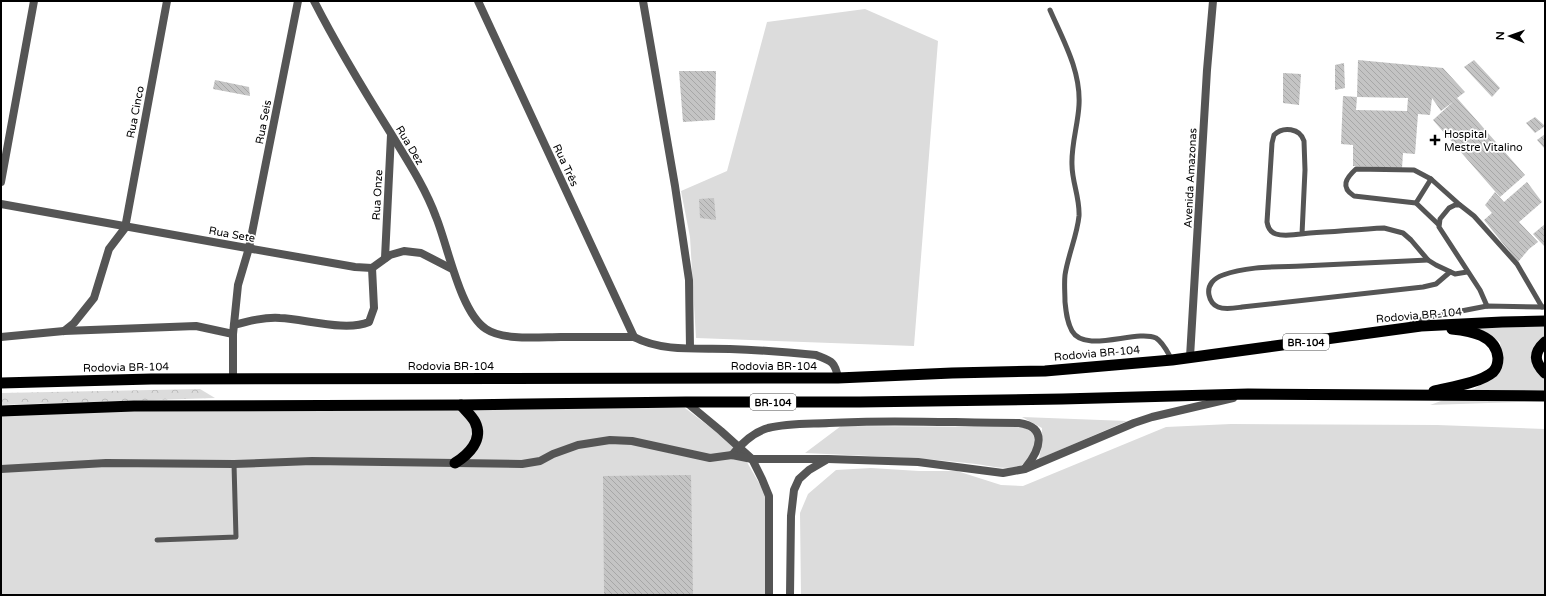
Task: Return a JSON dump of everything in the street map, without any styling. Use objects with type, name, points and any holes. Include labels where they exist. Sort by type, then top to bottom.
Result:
[{"type":"highway","name":"Rodovia BR-104","points":[[1,383],[151,379],[838,378],[1044,371],[1172,360],[1421,326],[1545,321]]},
{"type":"highway","points":[[1418,395],[1472,382],[1482,378],[1493,371],[1498,362],[1495,347],[1485,337],[1463,331],[1421,326]]},
{"type":"highway","points":[[1545,342],[1538,350],[1536,356],[1537,363],[1545,373]]},
{"type":"highway","name":"BR-104","points":[[1,411],[134,406],[1062,400],[1248,394],[1545,396]]},
{"type":"highway","points":[[455,463],[469,453],[477,436],[475,423],[461,405]]},
{"type":"street","points":[[1,182],[34,1]]},
{"type":"street","name":"Rua Cinco","points":[[125,228],[167,1]]},
{"type":"street","name":"Rua Seis","points":[[233,379],[233,329],[238,285],[249,248],[298,1]]},
{"type":"street","name":"Rua Dez","points":[[315,1],[344,57],[408,162],[436,217],[452,269],[469,309],[479,324],[487,330],[506,335],[524,337],[634,337]]},
{"type":"street","name":"Rua Três","points":[[478,1],[634,337]]},
{"type":"street","points":[[643,1],[675,186],[689,280],[690,348]]},
{"type":"street","name":"Avenida Amazonas","points":[[1190,357],[1207,70],[1213,1]]},
{"type":"street","name":"Rua Onze","points":[[385,258],[391,134]]},
{"type":"street","name":"Rua Sete","points":[[1,204],[125,228],[355,267],[372,268]]},
{"type":"street","points":[[64,330],[74,323],[94,298],[109,249],[125,228]]},
{"type":"street","points":[[1,336],[64,330],[196,326],[233,329],[257,319],[279,318],[346,326],[361,326],[369,322],[374,308],[372,268],[385,258],[397,253],[421,253],[452,269]]},
{"type":"street","points":[[634,337],[657,346],[816,355],[834,365],[838,378]]},
{"type":"street","points":[[1,468],[106,463],[234,464],[312,461],[522,464],[533,462],[578,445],[610,440],[632,441],[702,457],[717,458],[732,455],[752,459],[828,459],[924,462],[1003,473],[1025,469],[1140,421],[1248,394]]},
{"type":"street","points":[[686,402],[740,447],[752,459],[769,496],[769,595]]},
{"type":"street","points":[[732,455],[752,437],[763,430],[793,424],[856,421],[1019,423],[1031,427],[1038,435],[1039,440],[1034,458],[1025,469]]},
{"type":"street","points":[[790,595],[791,516],[794,490],[799,479],[809,470],[828,459]]},
{"type":"lane","points":[[1050,10],[1074,68],[1079,92],[1072,164],[1079,204],[1079,214],[1064,284],[1065,305],[1069,324],[1074,334],[1082,340],[1152,337],[1160,341],[1172,360]]},
{"type":"lane","points":[[1302,234],[1305,170],[1304,141],[1298,132],[1288,129],[1282,130],[1274,135],[1272,143],[1268,226],[1271,231],[1278,234],[1302,234],[1384,228],[1391,229],[1403,233],[1428,260],[1455,274],[1467,272]]},
{"type":"lane","points":[[1487,306],[1480,290],[1467,272],[1438,224],[1416,202],[1354,196],[1347,189],[1346,179],[1356,169],[1361,168],[1414,170],[1431,179],[1474,216],[1517,264],[1544,307]]},
{"type":"lane","points":[[1416,202],[1431,179]]},
{"type":"lane","points":[[1438,224],[1449,208],[1460,205]]},
{"type":"lane","points":[[1428,260],[1241,270],[1222,275],[1214,280],[1210,286],[1209,295],[1217,307],[1242,307],[1423,287],[1436,284],[1450,272]]},
{"type":"lane","points":[[1396,329],[1425,318],[1487,306],[1544,307]]},
{"type":"lane","points":[[157,540],[236,537],[234,464]]},
{"type":"green space","points":[[865,9],[938,41],[914,346],[696,338],[690,237],[681,191],[727,171],[767,22]]},
{"type":"green space","points":[[1431,322],[1545,322],[1545,342],[1537,349],[1545,376],[1545,401],[1430,405],[1474,389],[1500,371],[1502,355],[1500,342],[1479,330]]},
{"type":"green space","points":[[200,389],[215,398],[1,405],[1,393]]},
{"type":"green space","points":[[685,408],[740,450],[767,497],[768,595],[1,595],[1,412],[24,410]]},
{"type":"green space","points":[[1022,417],[1127,421],[1039,459],[1042,444],[1042,428]]},
{"type":"green space","points":[[1231,424],[1437,425],[1545,429],[1545,595],[801,595],[800,513],[808,494],[836,470],[871,468],[919,471],[957,471],[1001,485],[1023,486],[1166,427]]},
{"type":"green space","points":[[841,426],[1023,427],[1033,433],[1034,450],[1031,457],[1025,463],[1020,466],[1008,468],[934,460],[805,453]]},
{"type":"building","points":[[1358,60],[1443,68],[1465,92],[1457,98],[1525,175],[1500,197],[1433,120],[1454,101],[1441,111],[1432,98],[1430,115],[1418,114],[1415,154],[1403,153],[1402,168],[1353,166],[1353,145],[1341,144],[1343,96],[1357,97]],"holes":[[[1357,97],[1408,98],[1407,111],[1356,110]]]},
{"type":"building","points":[[1474,60],[1500,88],[1492,97],[1464,67]]},
{"type":"building","points":[[1344,63],[1345,88],[1335,90],[1335,65]]},
{"type":"building","points":[[679,71],[716,71],[715,120],[683,122]]},
{"type":"building","points":[[1283,73],[1301,74],[1299,105],[1283,103]]},
{"type":"building","points":[[215,80],[249,87],[250,96],[213,89]]},
{"type":"building","points":[[1535,117],[1545,126],[1535,133],[1526,123]]},
{"type":"building","points":[[1545,134],[1545,149],[1537,140]]},
{"type":"building","points":[[1527,182],[1542,202],[1519,222],[1538,242],[1529,249],[1518,262],[1484,220],[1492,213],[1485,205],[1495,192],[1504,202]]},
{"type":"building","points":[[714,198],[716,220],[700,218],[699,199]]},
{"type":"building","points":[[1545,224],[1545,247],[1533,234]]},
{"type":"building","points":[[691,475],[693,595],[604,595],[603,476]]},
{"type":"place","name":"Hospital Mestre Vitalino","points":[[1435,140]]}]
